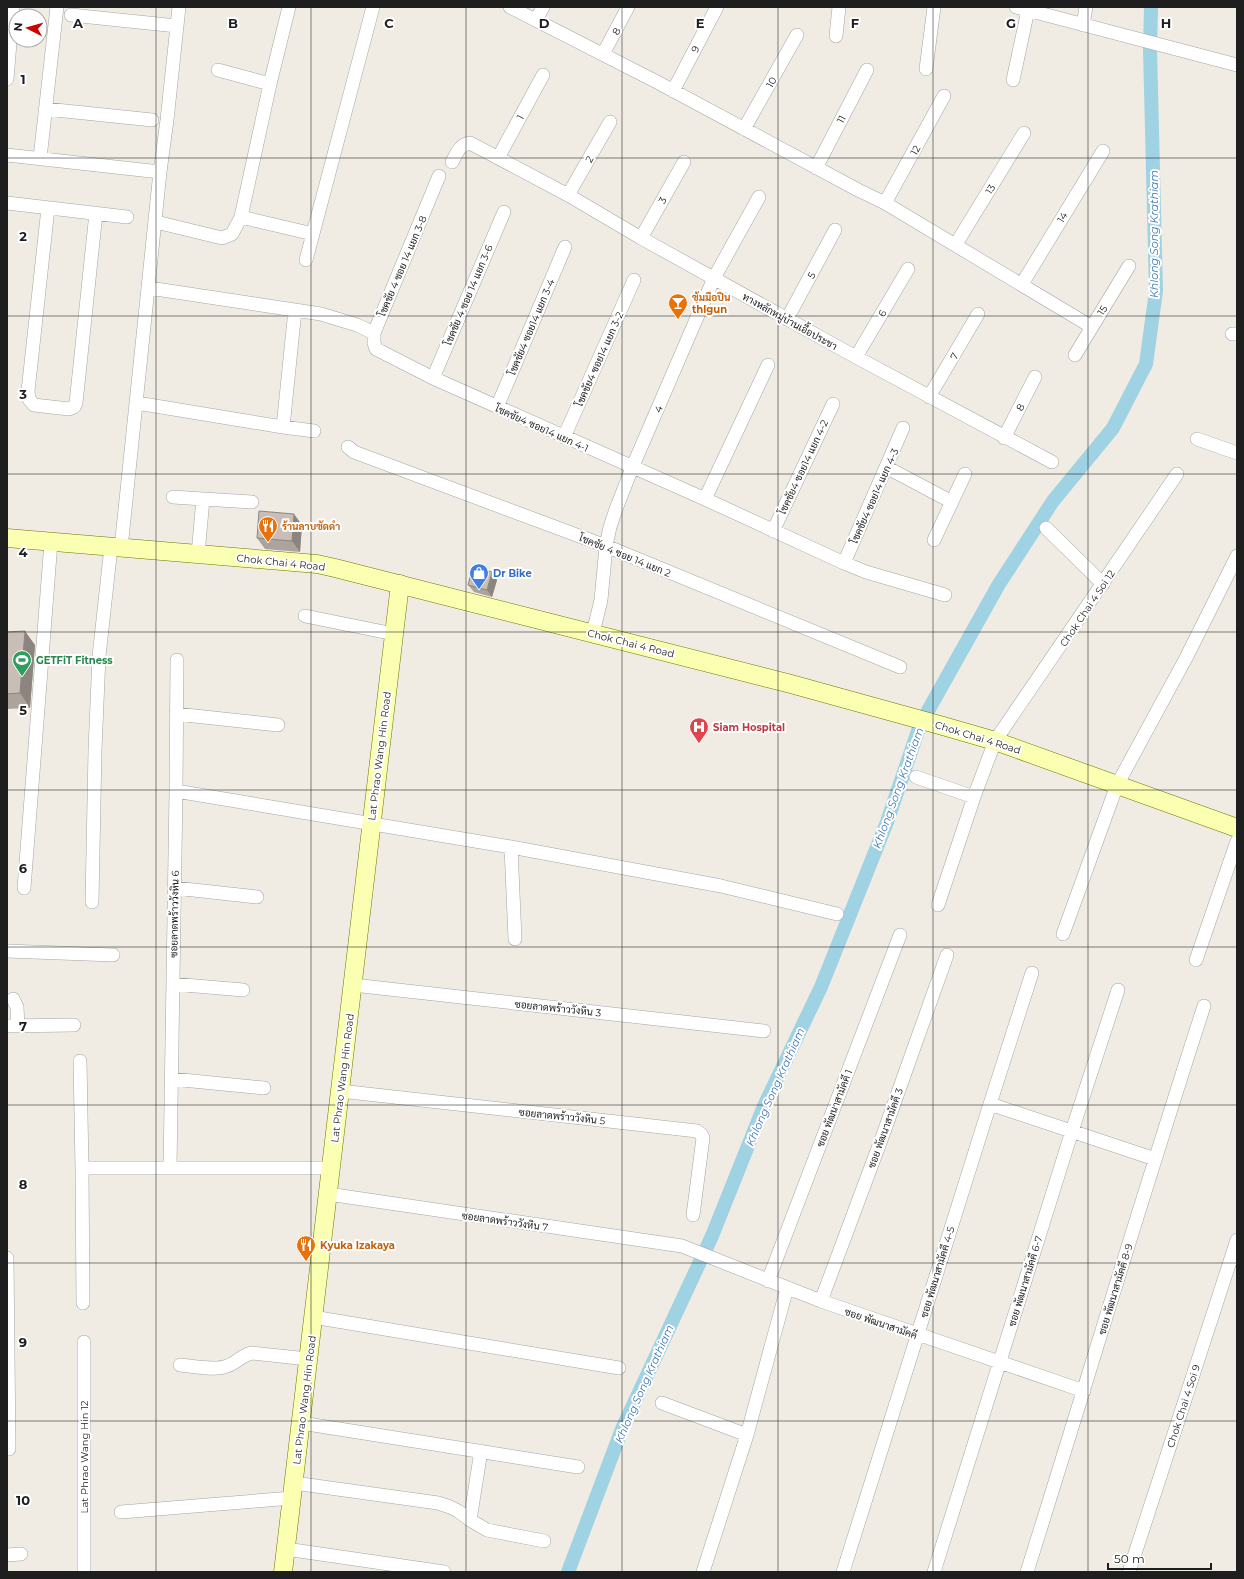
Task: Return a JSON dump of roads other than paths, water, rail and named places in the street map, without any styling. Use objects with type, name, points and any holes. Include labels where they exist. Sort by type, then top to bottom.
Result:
[{"type":"main road","name":"Chok Chai 4 Road","points":[[7,538],[317,564],[594,633],[791,684],[922,720],[995,741],[1237,828]]},
{"type":"main road","name":"Lat Phrao Wang Hin Road","points":[[283,1572],[400,584]]},
{"type":"street","points":[[7,79],[13,7]]},
{"type":"street","points":[[40,158],[57,7]]},
{"type":"street","points":[[92,902],[95,750],[100,656],[137,403],[160,172],[179,7]]},
{"type":"street","points":[[156,222],[222,238],[232,234],[241,217],[270,84],[289,7]]},
{"type":"street","points":[[306,260],[373,7]]},
{"type":"street","points":[[510,7],[603,54],[816,168],[885,203],[956,244],[1092,327]]},
{"type":"street","points":[[536,20],[543,7]]},
{"type":"street","name":"8","points":[[603,54],[628,7]]},
{"type":"street","name":"9","points":[[673,91],[717,7]]},
{"type":"street","points":[[836,36],[839,7]]},
{"type":"street","points":[[926,69],[934,7]]},
{"type":"street","points":[[1083,25],[1086,7]]},
{"type":"street","points":[[1013,80],[1022,9],[1237,65]]},
{"type":"street","points":[[71,15],[177,26]]},
{"type":"street","name":"10","points":[[744,129],[797,34]]},
{"type":"street","points":[[218,70],[270,84]]},
{"type":"street","name":"11","points":[[816,168],[867,70]]},
{"type":"street","name":"1","points":[[498,158],[543,75]]},
{"type":"street","name":"12","points":[[885,203],[944,96]]},
{"type":"street","points":[[46,109],[152,120]]},
{"type":"street","name":"2","points":[[568,195],[610,122]]},
{"type":"street","name":"13","points":[[956,244],[1024,133]]},
{"type":"street","name":"ทางหลักหมู่บ้านเอื้อประชา","points":[[452,162],[460,148],[464,144],[470,143],[568,195],[641,238],[929,398],[1052,462]]},
{"type":"street","name":"14","points":[[1022,284],[1103,151]]},
{"type":"street","points":[[7,155],[160,172]]},
{"type":"street","name":"3","points":[[641,238],[684,162]]},
{"type":"street","name":"โชคชัย 4 ซอย 14 แยก 3-8","points":[[374,334],[439,176]]},
{"type":"street","name":"4","points":[[594,633],[601,600],[606,546],[610,527],[632,468],[714,278],[759,197]]},
{"type":"street","points":[[7,203],[127,217]]},
{"type":"street","points":[[48,208],[28,391],[29,399],[34,405],[69,409],[74,407],[76,403],[96,214]]},
{"type":"street","name":"โชคชัย 4 ซอย 14 แยก 3-6","points":[[433,378],[504,212]]},
{"type":"street","points":[[241,217],[313,234]]},
{"type":"street","name":"5","points":[[787,319],[835,230]]},
{"type":"street","name":"โชคชัย4 ซอย14 แยก 3-4","points":[[497,407],[565,247]]},
{"type":"street","name":"15","points":[[1075,355],[1129,266]]},
{"type":"street","name":"6","points":[[856,357],[908,269]]},
{"type":"street","name":"โชคชัย4 ซอย14 แยก 3-2","points":[[564,437],[634,280]]},
{"type":"street","points":[[149,288],[295,310],[340,319],[374,334]]},
{"type":"street","points":[[283,428],[295,310]]},
{"type":"street","name":"7","points":[[929,398],[978,314]]},
{"type":"street","name":"โชคชัย4 ซอย14 แยก 4-1","points":[[374,334],[376,349],[381,353],[433,378],[632,468],[705,499],[844,563],[866,572],[945,595]]},
{"type":"street","points":[[705,499],[768,365]]},
{"type":"street","name":"8","points":[[1004,438],[1035,377]]},
{"type":"street","points":[[137,403],[283,428],[314,431]]},
{"type":"street","name":"โชคชัย4 ซอย14 แยก 4-2","points":[[773,531],[834,404]]},
{"type":"street","name":"โชคชัย4 ซอย14 แยก 4-3","points":[[844,563],[903,428]]},
{"type":"street","points":[[1197,439],[1237,453]]},
{"type":"street","name":"โชคชัย 4 ซอย 14 แยก 2","points":[[348,447],[354,452],[606,546],[900,667]]},
{"type":"street","points":[[886,467],[952,502]]},
{"type":"street","points":[[934,540],[965,474]]},
{"type":"street","name":"Chok Chai 4 Soi 12","points":[[938,905],[974,797],[995,741],[1177,474]]},
{"type":"street","points":[[173,497],[252,502]]},
{"type":"street","points":[[198,554],[203,499]]},
{"type":"street","points":[[1046,528],[1103,584]]},
{"type":"street","points":[[24,888],[51,542]]},
{"type":"street","points":[[1063,934],[1117,785],[1186,658],[1237,556]]},
{"type":"street","points":[[305,616],[394,634]]},
{"type":"street","name":"ซอยลาดพร้าววังหิน 6","points":[[170,1168],[177,660]]},
{"type":"street","points":[[176,714],[278,725]]},
{"type":"street","points":[[916,777],[974,797]]},
{"type":"street","points":[[176,791],[510,847],[721,886],[837,914]]},
{"type":"street","points":[[1196,960],[1237,841]]},
{"type":"street","points":[[510,847],[516,939]]},
{"type":"street","points":[[175,888],[257,897]]},
{"type":"street","name":"ซอย พัฒนาสามัคคี 1","points":[[768,1281],[900,935]]},
{"type":"street","points":[[7,951],[113,955]]},
{"type":"street","name":"ซอย พัฒนาสามัคคี 3","points":[[821,1301],[884,1132],[947,955]]},
{"type":"street","name":"ซอย พัฒนาสามัคคี 4-5","points":[[843,1572],[1032,974]]},
{"type":"street","points":[[173,984],[243,990]]},
{"type":"street","name":"ซอยลาดพร้าววังหิน 3","points":[[353,985],[764,1030]]},
{"type":"street","name":"ซอย พัฒนาสามัคคี 6-7","points":[[934,1572],[1072,1131],[1118,990]]},
{"type":"street","points":[[13,999],[17,1007],[12,1026],[74,1025]]},
{"type":"street","name":"ซอย พัฒนาสามัคคี 8-9","points":[[1026,1572],[1204,1006]]},
{"type":"street","points":[[80,1060],[83,1303]]},
{"type":"street","points":[[172,1079],[264,1088]]},
{"type":"street","name":"ซอยลาดพร้าววังหิน 5","points":[[340,1091],[697,1131],[703,1138],[693,1215]]},
{"type":"street","points":[[990,1104],[1155,1159]]},
{"type":"street","points":[[82,1168],[331,1168]]},
{"type":"street","name":"ซอยลาดพร้าววังหิน 7","points":[[328,1194],[682,1246]]},
{"type":"street","name":"Chok Chai 4 Soi 9","points":[[1129,1572],[1237,1240]]},
{"type":"street","name":"ซอย พัฒนาสามัคคี","points":[[682,1246],[821,1301],[999,1364],[1084,1391]]},
{"type":"street","points":[[7,1258],[9,1449]]},
{"type":"street","points":[[703,1572],[747,1435],[787,1288]]},
{"type":"street","points":[[313,1317],[620,1368]]},
{"type":"street","name":"Lat Phrao Wang Hin 12","points":[[84,1342],[84,1572]]},
{"type":"street","points":[[180,1365],[219,1368],[228,1366],[244,1354],[252,1353],[308,1359]]},
{"type":"street","points":[[662,1403],[747,1435]]},
{"type":"street","points":[[301,1423],[578,1466]]},
{"type":"street","points":[[470,1520],[481,1451]]},
{"type":"street","points":[[121,1512],[293,1490],[438,1503],[458,1511],[487,1530],[544,1541]]},
{"type":"street","points":[[286,1549],[383,1567],[444,1572]]},
{"type":"street","points":[[7,1555],[21,1554]]},
{"type":"waterway","name":"Khlong Song Krathiam","points":[[568,1572],[622,1429],[712,1236],[764,1106],[821,987],[887,822],[920,725],[999,584],[1053,501],[1113,428],[1146,364],[1156,291],[1150,49],[1151,7]]},
{"type":"place","name":"ซุ้มมือปืน thlgun","points":[[678,320]]},
{"type":"place","name":"ร้านลาบซัดดำ","points":[[268,543]]},
{"type":"place","name":"Dr Bike","points":[[479,590]]},
{"type":"place","name":"GETFiT Fitness","points":[[22,677]]},
{"type":"place","name":"Siam Hospital","points":[[699,744]]},
{"type":"place","name":"Kyuka Izakaya","points":[[306,1262]]}]
